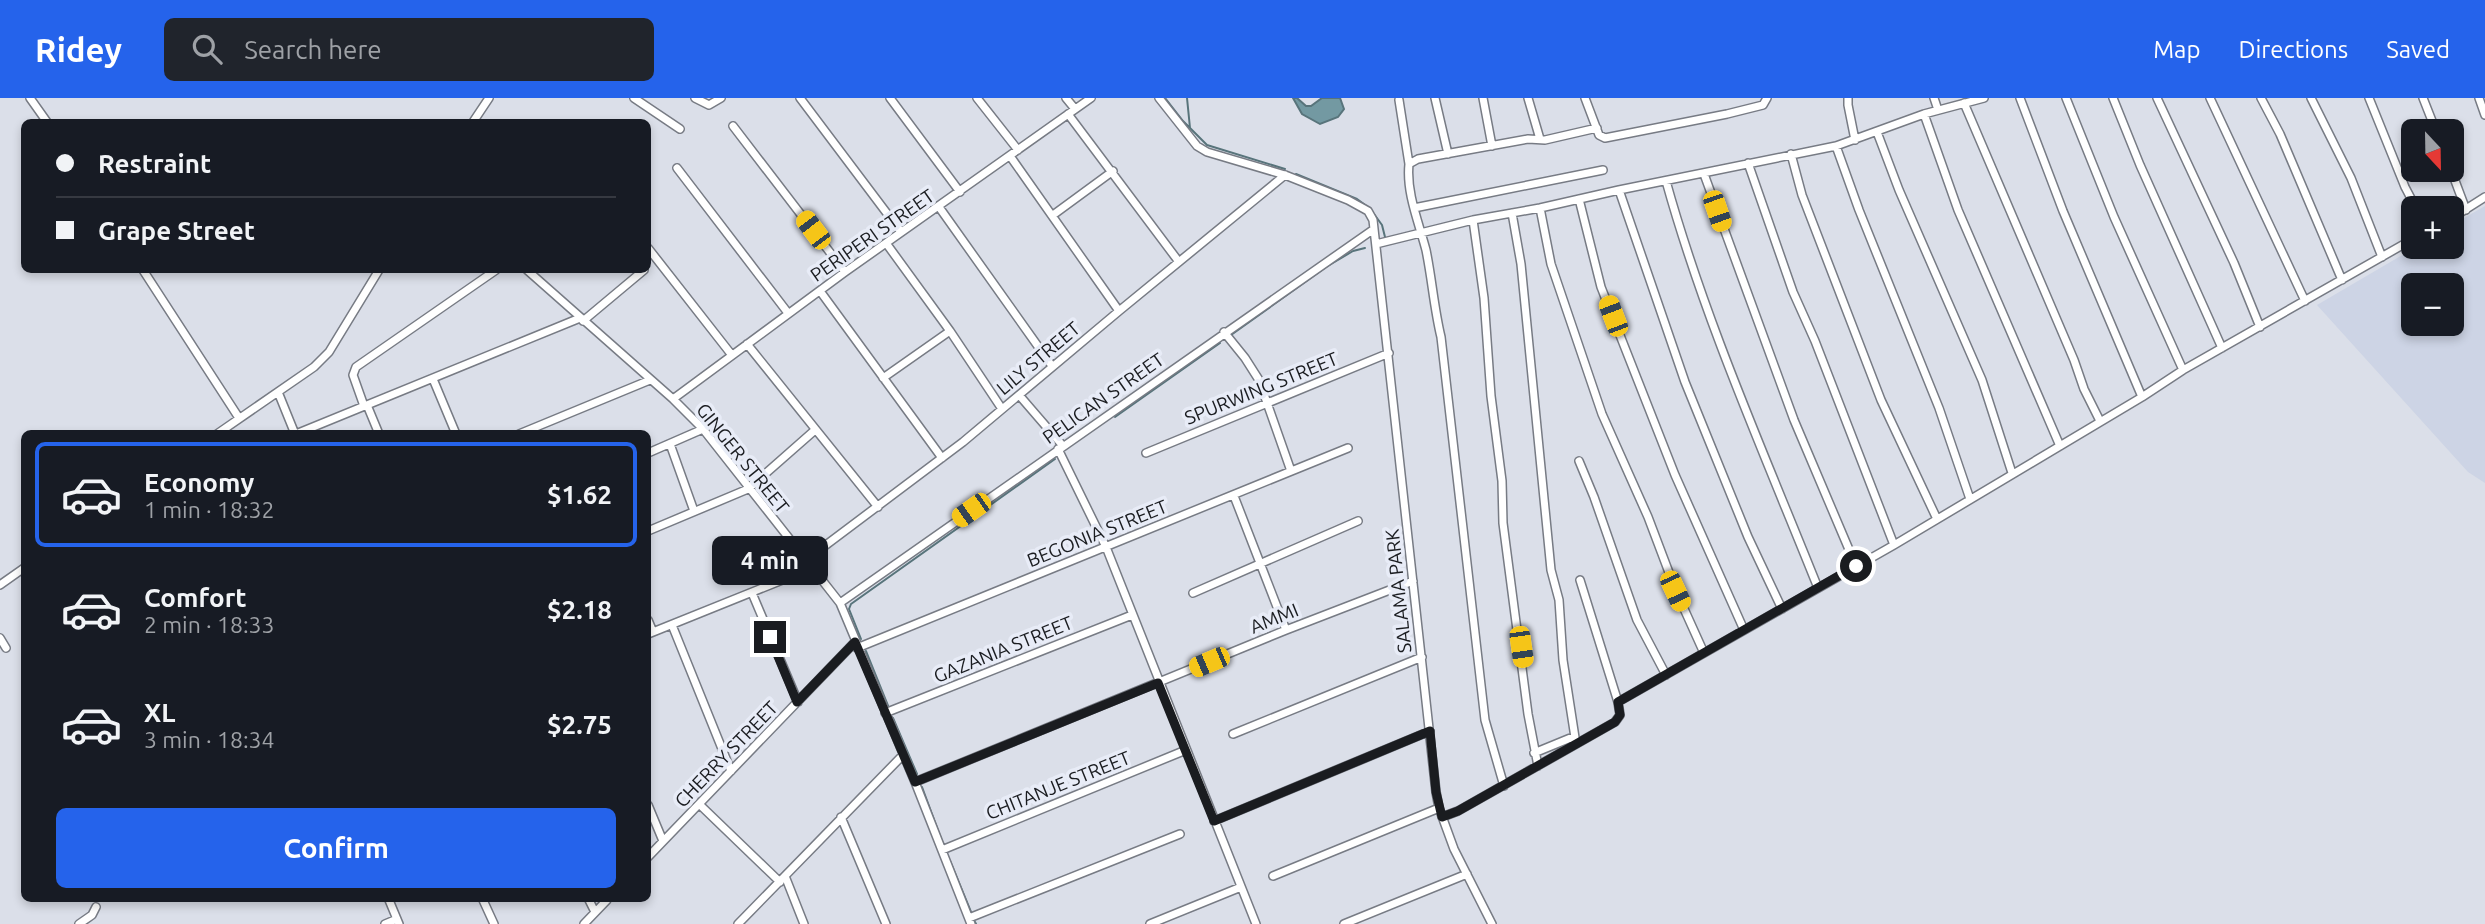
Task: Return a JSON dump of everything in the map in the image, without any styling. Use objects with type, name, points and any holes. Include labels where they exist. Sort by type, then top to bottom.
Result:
[{"type":"street","points":[[30,98],[45,119]]},
{"type":"street","points":[[475,119],[489,98]]},
{"type":"street","points":[[634,98],[680,129]]},
{"type":"street","points":[[695,98],[709,105],[721,98]]},
{"type":"street","points":[[800,98],[901,232]]},
{"type":"street","points":[[890,98],[960,192]]},
{"type":"street","points":[[977,98],[1018,150]]},
{"type":"street","points":[[1066,98],[1113,171],[1180,262]]},
{"type":"street","name":"PERIPERI STREET","points":[[673,399],[788,313],[1091,98]]},
{"type":"street","points":[[1159,98],[1197,146],[1207,152],[1285,175],[1368,211],[1376,244],[1473,220],[1704,174],[1791,153],[1836,146],[1924,114],[1983,98]]},
{"type":"street","points":[[1435,98],[1448,153]]},
{"type":"street","points":[[1483,98],[1492,146]]},
{"type":"street","points":[[1528,98],[1540,139]]},
{"type":"street","points":[[1587,99],[1599,135],[1605,138],[1727,114],[1763,105],[1767,98]]},
{"type":"street","points":[[1848,98],[1855,141]]},
{"type":"street","points":[[1934,98],[1938,110]]},
{"type":"street","points":[[2020,98],[2063,211],[2143,397]]},
{"type":"street","points":[[2066,98],[2114,217],[2183,370]]},
{"type":"street","points":[[2113,98],[2222,348]]},
{"type":"street","points":[[2157,98],[2234,263],[2260,327]]},
{"type":"street","points":[[2210,98],[2305,301]]},
{"type":"street","points":[[2261,98],[2280,134],[2342,280]]},
{"type":"street","points":[[2311,98],[2351,178],[2382,257]]},
{"type":"street","points":[[2369,98],[2410,196]]},
{"type":"street","points":[[2423,98],[2431,119]]},
{"type":"street","points":[[2479,98],[2485,115]]},
{"type":"street","points":[[1399,100],[1414,208],[1441,337],[1485,720],[1504,786]]},
{"type":"street","points":[[1964,103],[2084,389],[2101,421]]},
{"type":"street","points":[[1924,114],[1958,210],[2060,446]]},
{"type":"street","points":[[733,126],[845,272]]},
{"type":"street","points":[[1409,164],[1418,159],[1448,153],[1545,140],[1597,128]]},
{"type":"street","points":[[1877,132],[1904,202],[1982,380],[2012,473]]},
{"type":"street","points":[[1836,146],[1939,408],[1970,499]]},
{"type":"street","points":[[1791,153],[1802,195],[1881,400],[1937,519]]},
{"type":"street","points":[[1010,156],[1119,311]]},
{"type":"street","points":[[1748,163],[1793,292],[1815,341],[1894,545]]},
{"type":"street","points":[[677,168],[788,313]]},
{"type":"street","points":[[1414,208],[1603,170]]},
{"type":"street","points":[[1053,215],[1113,171]]},
{"type":"street","points":[[1704,174],[1794,420],[1856,566]]},
{"type":"street","name":"LILY STREET","points":[[806,560],[942,458],[1285,175]]},
{"type":"street","points":[[1666,181],[1708,313],[1767,466],[1818,587]]},
{"type":"street","points":[[2456,182],[2466,210],[2485,197]]},
{"type":"street","points":[[1619,190],[1689,392],[1748,537],[1782,609]]},
{"type":"street","points":[[1579,199],[1601,287],[1675,475],[1744,630]]},
{"type":"street","points":[[939,207],[1052,366]]},
{"type":"street","points":[[1540,208],[1551,264],[1602,414],[1648,517],[1675,591],[1704,653]]},
{"type":"street","points":[[1512,213],[1521,264],[1551,570],[1559,600],[1563,660],[1575,740]]},
{"type":"street","points":[[1473,220],[1484,298],[1503,523],[1534,753],[1538,766]]},
{"type":"street","name":"PELICAN STREET","points":[[840,603],[1374,229]]},
{"type":"street","points":[[886,243],[1002,409]]},
{"type":"street","name":"SALAMA PARK","points":[[1376,244],[1439,808],[1492,924]]},
{"type":"street","points":[[1618,702],[1894,545],[2143,397],[2183,370],[2401,246]]},
{"type":"street","points":[[651,252],[731,355]]},
{"type":"street","points":[[651,264],[657,259]]},
{"type":"street","points":[[145,273],[239,418]]},
{"type":"street","points":[[222,430],[314,367],[329,352],[377,273]]},
{"type":"street","points":[[377,430],[353,375],[356,367],[492,273]]},
{"type":"street","name":"GINGER STREET","points":[[530,273],[704,429],[748,489],[840,603],[970,921]]},
{"type":"street","points":[[305,430],[581,320],[640,273]]},
{"type":"street","points":[[820,291],[942,458]]},
{"type":"street","points":[[883,378],[950,331]]},
{"type":"street","points":[[1224,332],[1259,380],[1291,471]]},
{"type":"street","points":[[747,344],[878,507]]},
{"type":"street","name":"SPURWING STREET","points":[[1146,453],[1389,353]]},
{"type":"street","points":[[433,379],[454,430]]},
{"type":"street","points":[[528,430],[650,380]]},
{"type":"street","points":[[278,392],[293,430]]},
{"type":"street","points":[[1019,395],[1061,447],[1106,547],[1256,924]]},
{"type":"street","points":[[651,452],[704,429]]},
{"type":"street","points":[[651,530],[748,489],[815,429]]},
{"type":"street","points":[[670,444],[694,511]]},
{"type":"street","name":"BEGONIA STREET","points":[[856,645],[1234,496],[1348,448]]},
{"type":"street","points":[[1579,461],[1637,620],[1666,675]]},
{"type":"street","points":[[1234,496],[1286,630]]},
{"type":"street","points":[[1192,593],[1358,522]]},
{"type":"street","points":[[651,633],[812,568]]},
{"type":"street","points":[[0,584],[21,570]]},
{"type":"street","points":[[1534,753],[1575,740],[1615,722],[1620,715],[1580,580]]},
{"type":"street","name":"AMMI","points":[[915,782],[1413,581]]},
{"type":"street","points":[[752,593],[797,702]]},
{"type":"street","name":"GAZANIA STREET","points":[[885,713],[1132,615]]},
{"type":"street","points":[[672,625],[731,771]]},
{"type":"street","points":[[0,638],[6,648]]},
{"type":"street","name":"CHERRY STREET","points":[[651,854],[797,702],[856,645]]},
{"type":"street","points":[[1233,734],[1422,657]]},
{"type":"street","points":[[1214,821],[1430,731]]},
{"type":"street","points":[[1442,817],[1504,786],[1575,740]]},
{"type":"street","name":"CHITANJE STREET","points":[[942,850],[1186,750]]},
{"type":"street","points":[[738,924],[903,755]]},
{"type":"street","points":[[699,804],[783,879],[804,924]]},
{"type":"street","points":[[1273,876],[1439,808]]},
{"type":"street","points":[[651,812],[663,841]]},
{"type":"street","points":[[841,817],[886,924]]},
{"type":"street","points":[[970,921],[1180,834]]},
{"type":"street","points":[[1344,924],[1467,874]]},
{"type":"street","points":[[1150,924],[1241,887]]},
{"type":"street","points":[[385,924],[398,922],[390,902]]},
{"type":"street","points":[[484,902],[494,924]]},
{"type":"street","points":[[590,902],[595,912]]},
{"type":"street","points":[[584,924],[605,902]]},
{"type":"street","points":[[79,924],[87,920],[96,908]]},
{"type":"shaded area","points":[[1293,98],[1311,106],[1322,98],[1340,98],[1344,109],[1338,117],[1320,124],[1302,114]]},
{"type":"shaded area","points":[[2485,206],[2485,483],[2468,472],[2317,305],[2401,256],[2401,259],[2464,259],[2464,218]]},
{"type":"waterway","points":[[1165,98],[1207,145],[1285,169]]},
{"type":"waterway","points":[[1187,98],[1190,128]]},
{"type":"waterway","points":[[1296,174],[1357,199],[1368,207]]},
{"type":"waterway","points":[[1374,214],[1382,225],[1385,237]]},
{"type":"waterway","points":[[1231,335],[1326,267],[1353,251],[1365,248]]},
{"type":"waterway","points":[[1115,417],[1220,343]]},
{"type":"waterway","points":[[861,639],[849,609],[851,604],[1055,459]]},
{"type":"waterway","points":[[866,651],[889,708]]},
{"type":"waterway","points":[[893,718],[917,774]]},
{"type":"waterway","points":[[922,787],[943,844]]},
{"type":"waterway","points":[[950,861],[971,912]]},
{"type":"route","points":[[770,637],[797,702],[855,642],[915,782],[1158,683],[1214,821],[1430,731],[1436,792],[1442,817],[1504,786],[1615,722],[1620,715],[1618,702],[1856,566]]}]
